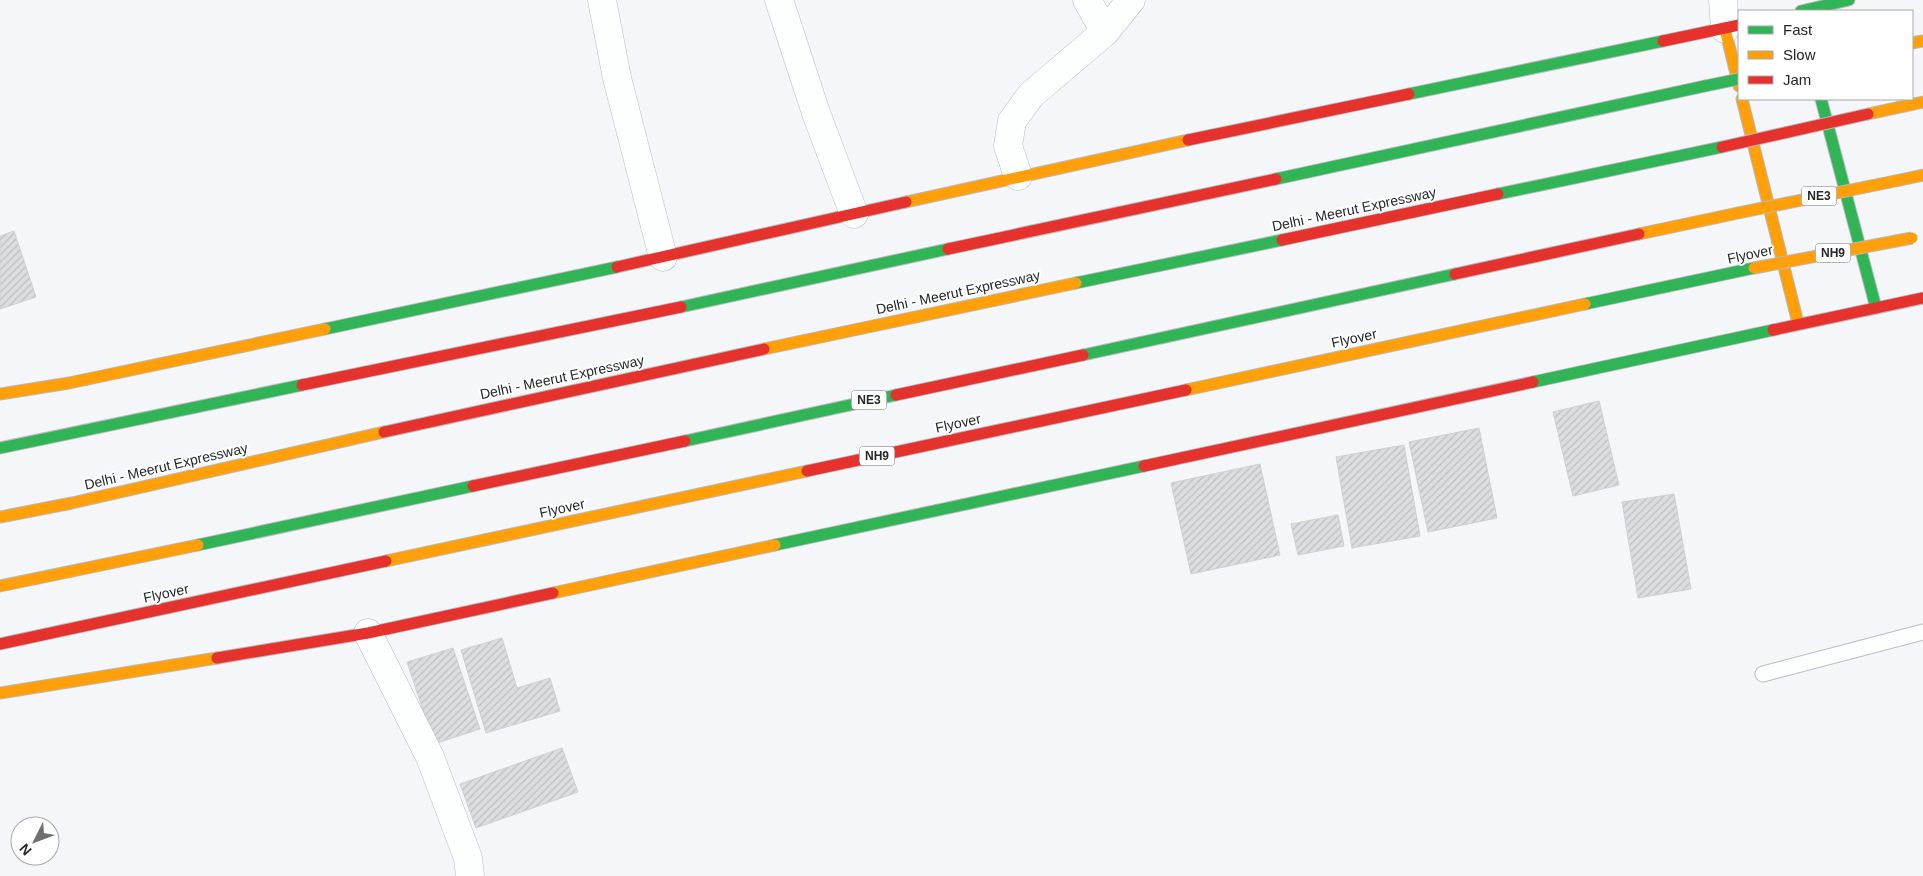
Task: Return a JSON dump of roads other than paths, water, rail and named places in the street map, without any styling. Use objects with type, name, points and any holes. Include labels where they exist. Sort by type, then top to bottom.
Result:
[{"type":"main road","points":[[1805,10],[1849,0]]},
{"type":"main road","points":[[0,394],[78,381],[663,257],[1018,176],[1732,27],[1738,78]]},
{"type":"main road","points":[[0,448],[671,309],[1738,79]]},
{"type":"main road","points":[[1742,100],[1798,324]]},
{"type":"main road","points":[[1821,100],[1876,308]]},
{"type":"main road","name":"Delhi - Meerut Expressway","points":[[0,517],[72,503],[563,391],[1923,102]]},
{"type":"main road","name":"NE3","points":[[0,586],[391,504],[1738,213],[1923,175]]},
{"type":"main road","name":"Flyover","points":[[0,644],[1734,272],[1923,235]]},
{"type":"main road","points":[[0,697],[368,633],[1923,298]]},
{"type":"street","points":[[602,0],[617,78],[663,257]]},
{"type":"street","points":[[779,0],[816,113],[854,214]]},
{"type":"street","points":[[1087,0],[1105,32]]},
{"type":"street","points":[[1018,176],[1008,146],[1012,121],[1031,95],[1105,32],[1131,0]]},
{"type":"street","points":[[1723,0],[1732,27]]},
{"type":"street","points":[[368,633],[430,757],[468,858],[470,876]]},
{"type":"lane","points":[[1763,674],[1923,632]]}]
